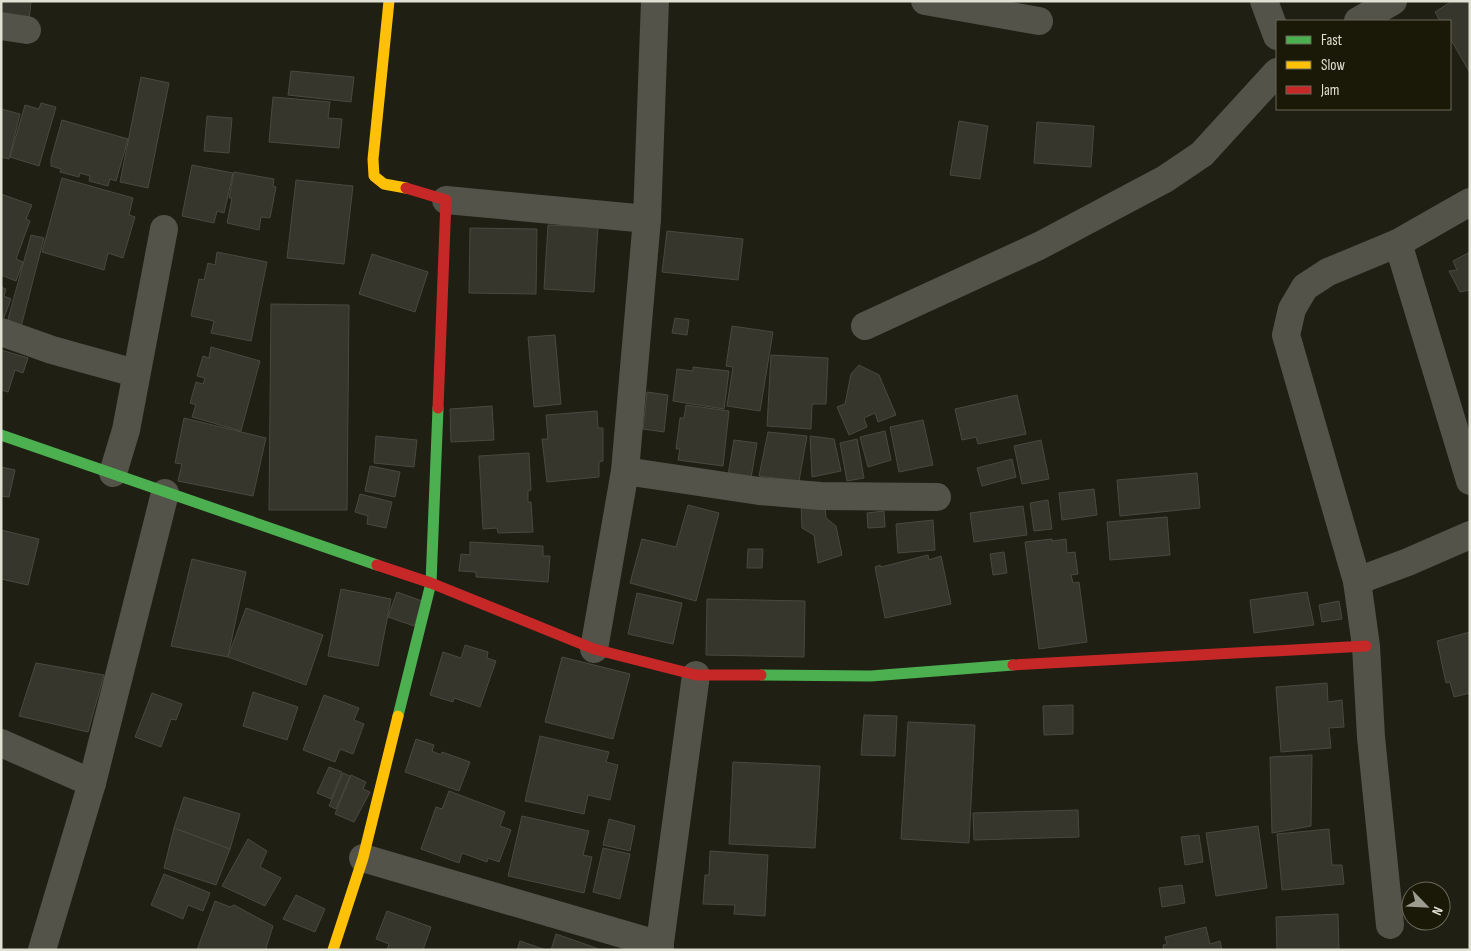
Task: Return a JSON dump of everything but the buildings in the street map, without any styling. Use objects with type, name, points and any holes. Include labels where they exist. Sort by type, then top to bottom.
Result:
[{"type":"street","points":[[389,1],[373,159],[374,176],[384,184],[412,189],[446,200],[647,219]]},
{"type":"street","points":[[594,649],[626,471],[647,219],[655,1]]},
{"type":"street","points":[[925,1],[1039,21]]},
{"type":"street","points":[[1264,1],[1276,33]]},
{"type":"street","points":[[1360,20],[1393,1]]},
{"type":"street","points":[[865,326],[1039,246],[1165,179],[1202,154],[1276,73]]},
{"type":"street","points":[[333,950],[362,858],[431,583],[446,200]]},
{"type":"street","points":[[1390,925],[1371,737],[1366,646],[1357,581],[1286,335],[1292,309],[1305,287],[1328,272],[1398,243],[1470,202]]},
{"type":"street","points":[[113,473],[126,430],[135,373],[164,229]]},
{"type":"street","points":[[1398,243],[1470,481]]},
{"type":"street","points":[[1,332],[52,350],[135,373]]},
{"type":"street","points":[[1,435],[431,583],[594,649],[696,675],[870,676],[1060,662],[1366,646]]},
{"type":"street","points":[[626,471],[768,492],[821,496],[937,497]]},
{"type":"street","points":[[42,950],[92,782],[165,493]]},
{"type":"street","points":[[1357,581],[1408,562],[1470,535]]},
{"type":"street","points":[[362,858],[659,948],[696,675]]},
{"type":"street","points":[[1,743],[92,782]]},
{"type":"traffic: fast","points":[[398,716],[431,583],[438,408]]},
{"type":"traffic: fast","points":[[1,435],[377,565]]},
{"type":"traffic: fast","points":[[761,675],[871,676],[1013,665]]},
{"type":"traffic: slow","points":[[389,1],[373,159],[374,176],[384,184],[406,188]]},
{"type":"traffic: slow","points":[[333,950],[363,858],[398,716]]},
{"type":"traffic: jam","points":[[406,188],[446,200],[438,408]]},
{"type":"traffic: jam","points":[[377,565],[431,583],[594,649],[696,675],[761,675]]},
{"type":"traffic: jam","points":[[1013,665],[1366,646]]}]
